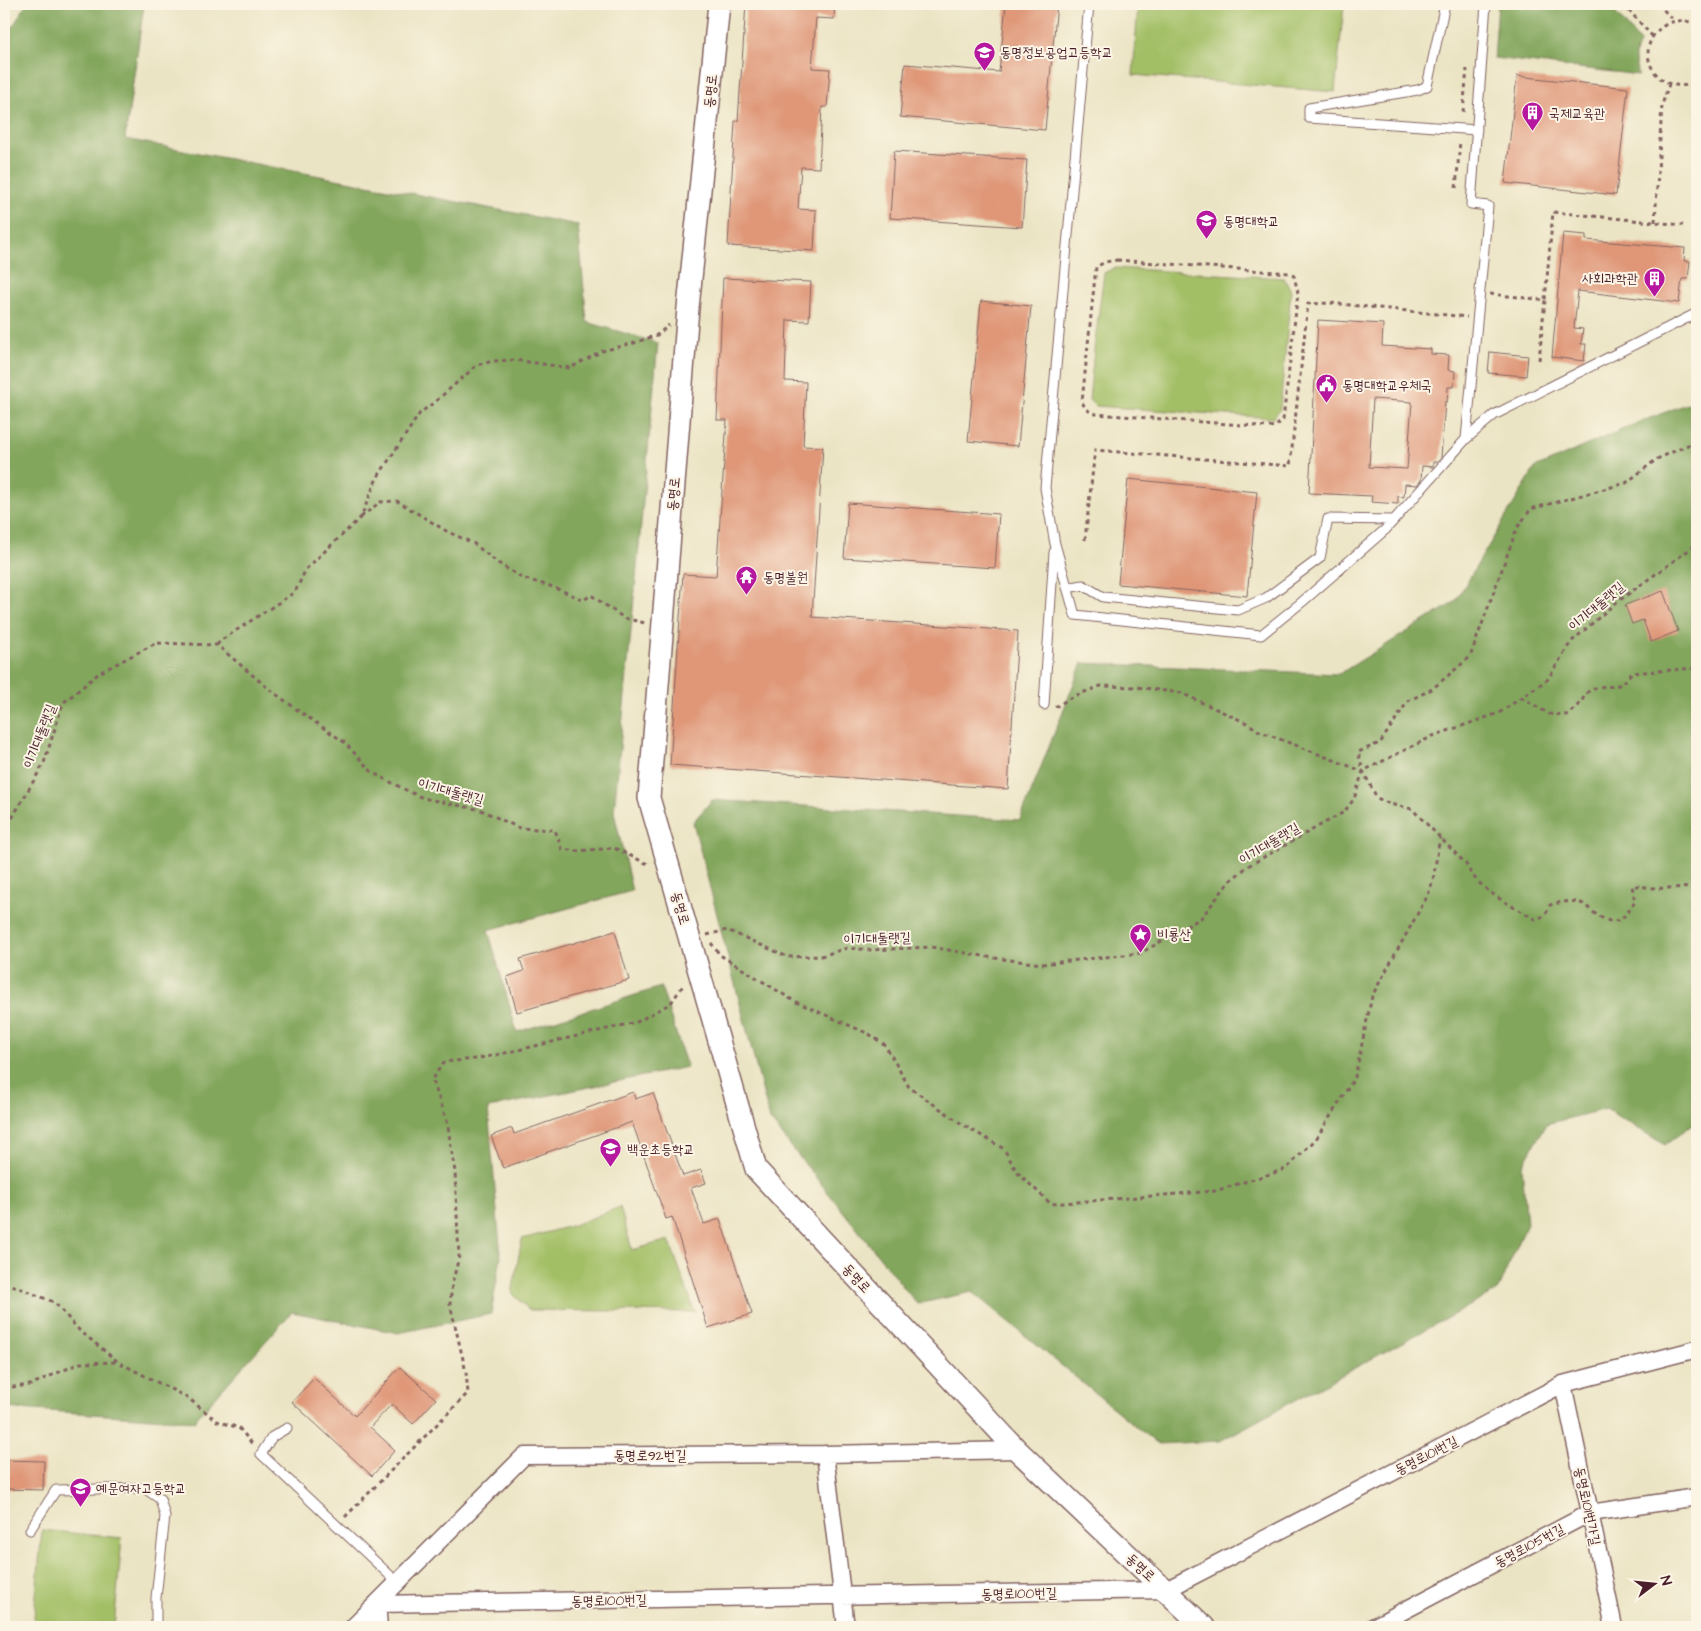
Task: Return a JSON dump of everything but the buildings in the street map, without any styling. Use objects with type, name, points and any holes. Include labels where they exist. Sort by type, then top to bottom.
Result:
[{"type":"street","name":"동명로","points":[[719,4],[688,308],[649,798],[756,1169],[1017,1450],[1204,1627]]},
{"type":"street","name":"동명로101번길","points":[[1166,1590],[1563,1384],[1697,1349]]},
{"type":"street","name":"동명로101번가길","points":[[1563,1384],[1614,1627]]},
{"type":"street","name":"동명로92번길","points":[[354,1627],[524,1456],[825,1454],[1017,1450]]},
{"type":"street","points":[[825,1454],[846,1627]]},
{"type":"street","name":"동명로105번길","points":[[1373,1627],[1590,1513],[1697,1496]]},
{"type":"street","name":"동명로100번길","points":[[377,1604],[1166,1590]]},
{"type":"street","points":[[377,1604],[379,1627]]},
{"type":"lane","points":[[1089,4],[1046,488],[1054,544],[1075,615],[1261,635],[1386,529],[1466,439],[1494,415],[1697,314]]},
{"type":"lane","points":[[1445,4],[1427,86],[1418,90],[1310,108],[1309,118],[1477,130]]},
{"type":"lane","points":[[1466,439],[1488,206],[1471,204],[1486,4]]},
{"type":"lane","points":[[1067,588],[1083,585],[1102,597],[1238,610],[1266,598],[1320,558],[1328,519],[1394,520]]},
{"type":"lane","points":[[1044,705],[1054,544]]},
{"type":"lane","points":[[287,1428],[272,1437],[261,1454],[398,1583]]},
{"type":"lane","points":[[30,1530],[56,1490],[144,1488],[160,1499],[165,1516],[156,1598],[156,1627]]},
{"type":"path","points":[[1623,4],[1653,37]]},
{"type":"path","points":[[1658,4],[1674,21]]},
{"type":"path","points":[[1697,25],[1691,22],[1674,21],[1661,27],[1649,44],[1648,54],[1655,74],[1664,82],[1674,86],[1686,86],[1697,82]]},
{"type":"path","points":[[1655,222],[1662,105],[1669,84]]},
{"type":"path","points":[[1456,188],[1460,141]]},
{"type":"path","points":[[1539,360],[1553,212],[1683,225]]},
{"type":"path","points":[[1117,260],[1289,273],[1294,276],[1298,293],[1282,420],[1276,426],[1269,427],[1090,412],[1082,402],[1096,267],[1105,262],[1117,260]]},
{"type":"path","points":[[1480,293],[1545,300]]},
{"type":"path","points":[[1085,540],[1095,450],[1290,466],[1308,304],[1330,303],[1477,318]]},
{"type":"path","points":[[361,517],[377,478],[420,413],[477,365],[493,361],[515,360],[570,368],[602,351],[658,335],[688,308]]},
{"type":"path","points":[[1697,441],[1657,459],[1626,482],[1530,509],[1517,528],[1470,657],[1432,689],[1408,701],[1380,743],[1358,752],[1362,771],[1377,798],[1390,804],[1412,809],[1466,864],[1472,875],[1499,899],[1535,919],[1545,916],[1550,905],[1563,900],[1582,903],[1607,921],[1616,921],[1627,914],[1635,901],[1632,886],[1663,888],[1683,886],[1697,890]]},
{"type":"path","points":[[217,645],[220,640],[294,592],[306,569],[361,517],[380,502],[397,501],[448,532],[472,543],[498,564],[522,578],[550,586],[584,600],[591,595],[624,618],[663,627]]},
{"type":"path","name":"이기대둘랫길","points":[[706,935],[727,930],[788,957],[821,956],[847,948],[871,950],[930,947],[1042,964],[1141,953],[1201,918],[1230,881],[1248,866],[1344,812],[1354,799],[1362,771],[1433,736],[1499,713],[1548,679],[1570,642],[1606,611],[1697,544]]},
{"type":"path","name":"이기대둘랫길","points":[[4,832],[44,763],[63,703],[99,673],[156,643],[217,645],[269,689],[344,742],[373,773],[423,798],[481,810],[519,828],[555,830],[562,849],[576,852],[614,848],[650,865],[654,870]]},
{"type":"path","points":[[1522,698],[1549,714],[1568,715],[1588,692],[1595,688],[1612,687],[1625,682],[1631,673],[1697,668]]},
{"type":"path","points":[[1044,705],[1051,709],[1074,696],[1101,686],[1137,686],[1181,693],[1249,724],[1259,731],[1362,771]]},
{"type":"path","points":[[683,914],[706,935],[720,954],[794,1001],[869,1034],[884,1045],[909,1087],[962,1124],[1004,1149],[1017,1172],[1051,1204],[1215,1191],[1286,1169],[1316,1139],[1354,1077],[1372,996],[1428,895],[1433,880],[1440,837]]},
{"type":"path","points":[[338,1526],[468,1393],[466,1372],[450,1304],[452,1284],[459,1257],[455,1172],[447,1121],[432,1079],[444,1062],[501,1054],[637,1022],[671,1003],[697,964]]},
{"type":"path","points":[[4,1284],[14,1286],[54,1302],[79,1330],[118,1362],[188,1398],[218,1421],[239,1428],[248,1441],[261,1454]]},
{"type":"path","points":[[4,1388],[30,1385],[80,1363],[118,1362]]},
{"type":"green space","points":[[26,4],[144,5],[125,139],[578,225],[587,322],[658,343],[614,812],[632,891],[488,930],[517,1032],[661,987],[687,1067],[488,1108],[501,1257],[491,1314],[398,1333],[292,1312],[194,1421],[4,1408],[4,42]]},
{"type":"green space","points":[[1138,4],[1344,5],[1335,92],[1133,75]]},
{"type":"green space","points":[[1498,4],[1608,4],[1640,42],[1635,58],[1639,75],[1494,58]]},
{"type":"green space","points":[[1114,268],[1284,278],[1291,290],[1280,409],[1273,418],[1095,406],[1089,400],[1104,273]]},
{"type":"green space","points":[[1697,400],[1697,1121],[1665,1145],[1606,1109],[1546,1124],[1522,1166],[1527,1224],[1497,1291],[1220,1441],[1157,1444],[972,1292],[917,1304],[770,1120],[693,822],[712,800],[1020,820],[1082,663],[1339,674],[1455,602],[1535,468],[1637,423]]},
{"type":"green space","points":[[620,1207],[632,1250],[669,1240],[695,1312],[529,1310],[512,1293],[522,1239],[571,1226]]},
{"type":"green space","points":[[42,1530],[122,1538],[114,1627],[33,1627]]},
{"type":"place","name":"동명정보공업고등학교","points":[[984,71]]},
{"type":"place","name":"국제교육관","points":[[1533,132]]},
{"type":"place","name":"동명대학교","points":[[1207,240]]},
{"type":"place","name":"사회과학관","points":[[1654,297]]},
{"type":"place","name":"동명대학교우체국","points":[[1326,404]]},
{"type":"place","name":"동명불원","points":[[747,596]]},
{"type":"place","name":"비룡산","points":[[1141,953]]},
{"type":"place","name":"백운초등학교","points":[[611,1168]]},
{"type":"place","name":"예문여자고등학교","points":[[80,1507]]}]
